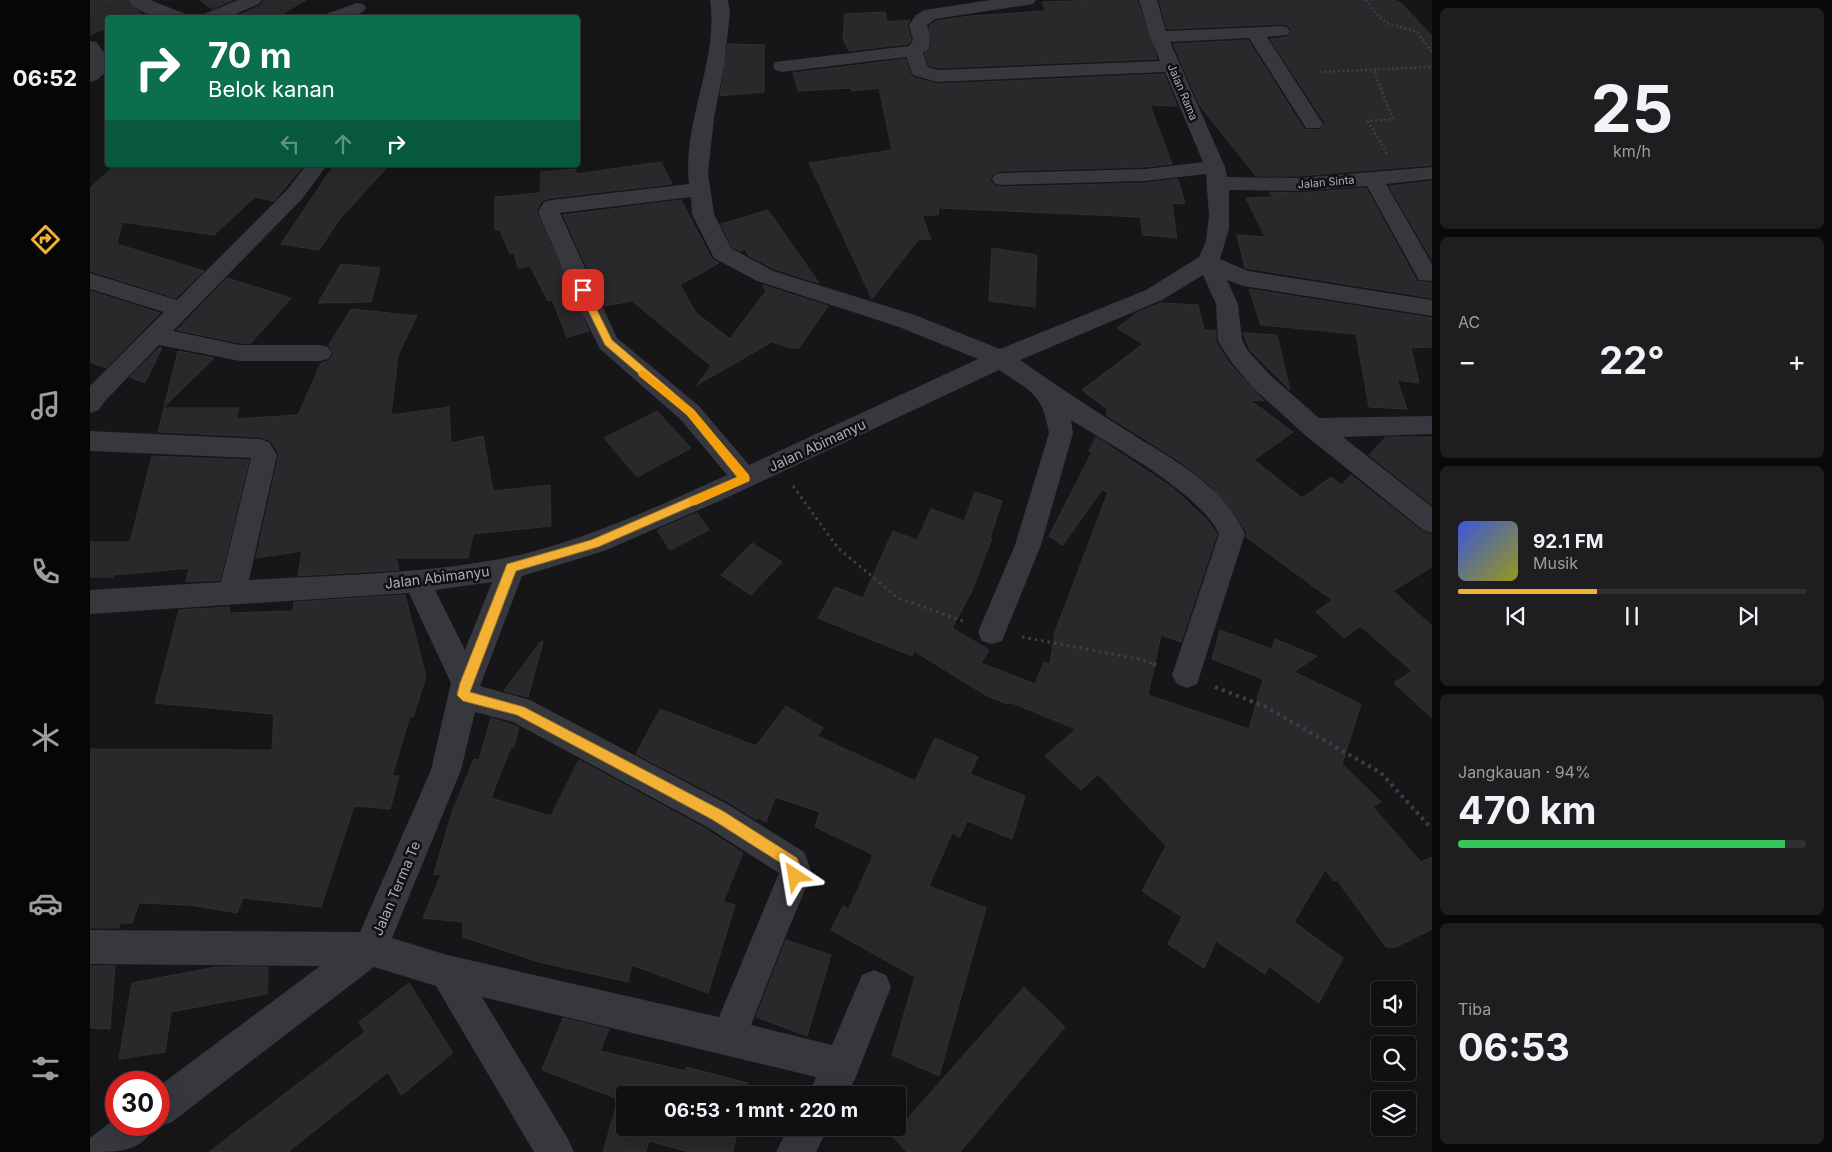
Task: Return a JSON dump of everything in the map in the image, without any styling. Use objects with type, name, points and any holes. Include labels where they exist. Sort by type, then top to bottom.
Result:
[{"type":"street","points":[[137,0],[171,15]]},
{"type":"street","points":[[217,15],[253,0]]},
{"type":"street","points":[[719,0],[721,13],[715,66],[704,118],[698,174],[703,214],[722,253],[765,276],[907,322],[1003,360],[1050,394],[1196,487],[1212,502],[1227,522],[1232,534],[1187,675]]},
{"type":"street","points":[[782,66],[913,51],[920,48],[922,40],[918,25],[922,19],[930,14],[1026,0]]},
{"type":"street","name":"Jalan Rama","points":[[1148,0],[1159,37],[1217,175]]},
{"type":"street","points":[[340,15],[358,8]]},
{"type":"street","points":[[1159,37],[1281,31]]},
{"type":"street","points":[[1255,33],[1313,124]]},
{"type":"street","points":[[90,46],[99,58],[99,68],[90,76]]},
{"type":"street","points":[[913,51],[920,71],[937,76],[1172,66]]},
{"type":"street","points":[[92,398],[295,194],[315,167]]},
{"type":"street","name":"Jalan Sinta","points":[[1002,179],[1217,175],[1256,187],[1432,173]]},
{"type":"street","points":[[1208,262],[1218,237],[1217,175]]},
{"type":"street","points":[[1373,178],[1427,275]]},
{"type":"street","points":[[700,189],[551,207],[549,212],[589,305],[608,342],[690,413],[745,478]]},
{"type":"street","points":[[1208,262],[1242,278],[1432,308]]},
{"type":"street","points":[[1208,262],[1227,304],[1230,341],[1240,357],[1262,382],[1314,428],[1387,484],[1432,522]]},
{"type":"street","name":"Jalan Abimanyu","points":[[90,602],[417,581],[511,568],[594,543],[745,478],[1003,360],[1018,351],[1154,295],[1208,262]]},
{"type":"street","points":[[90,281],[181,309]]},
{"type":"street","points":[[154,336],[240,353],[320,353]]},
{"type":"street","points":[[992,632],[1028,545],[1061,433],[1058,414],[1050,394]]},
{"type":"street","points":[[1314,428],[1432,425]]},
{"type":"street","points":[[90,441],[260,448],[264,455],[232,594]]},
{"type":"street","name":"Jalan Terma Te","points":[[170,1101],[370,949],[446,770],[465,689],[511,568]]},
{"type":"street","points":[[417,581],[465,689],[519,710],[536,719],[718,816],[792,863],[795,876],[773,924],[729,1037]]},
{"type":"street","points":[[90,947],[370,949],[447,972],[729,1037],[834,1081],[874,987]]},
{"type":"street","points":[[447,972],[555,1152]]},
{"type":"street","points":[[102,1152],[123,1136]]},
{"type":"street","points":[[795,1152],[804,1136]]},
{"type":"path","points":[[1366,0],[1380,20],[1388,26],[1417,32],[1432,52]]},
{"type":"path","points":[[1320,72],[1432,67]]},
{"type":"path","points":[[1374,71],[1394,119],[1368,121],[1400,176]]},
{"type":"path","points":[[777,463],[838,548],[898,598],[992,632],[1139,659],[1187,675],[1266,707],[1381,773],[1432,829]]},
{"type":"building","points":[[90,0],[126,0],[141,13],[137,15],[105,15],[105,28],[90,35]]},
{"type":"building","points":[[200,0],[233,0],[212,9]]},
{"type":"building","points":[[264,0],[306,0],[280,15],[239,15],[260,6]]},
{"type":"building","points":[[1137,0],[1157,59],[938,68],[929,65],[925,54],[932,44],[929,26],[936,21],[970,16],[1045,11],[1042,2]]},
{"type":"building","points":[[1159,0],[1394,0],[1401,3],[1432,36],[1432,165],[1299,176],[1256,176],[1200,106],[1173,44],[1248,40],[1304,129],[1320,130],[1325,123],[1270,39],[1287,37],[1292,30],[1287,25],[1281,24],[1167,29]]},
{"type":"building","points":[[885,12],[887,22],[910,20],[907,25],[911,40],[908,44],[849,51],[843,39],[845,14]]},
{"type":"building","points":[[728,44],[764,45],[764,92],[720,96]]},
{"type":"building","points":[[905,59],[912,77],[937,84],[1164,74],[1177,106],[1150,105],[1172,164],[1145,167],[1002,171],[993,173],[990,180],[995,186],[1002,187],[1145,183],[1178,179],[1185,204],[1172,203],[1177,238],[1143,235],[1140,217],[939,208],[938,215],[922,215],[931,239],[918,240],[872,299],[809,163],[892,150],[879,88],[852,91],[851,88],[798,91],[793,73]]},
{"type":"building","points":[[661,162],[672,184],[551,198],[542,201],[536,211],[589,331],[567,337],[552,300],[548,301],[530,266],[518,268],[514,253],[510,254],[500,230],[495,230],[495,197],[540,193],[541,172],[576,169],[576,174]]},
{"type":"building","points":[[113,167],[302,167],[274,201],[255,197],[214,235],[122,222],[117,244],[204,271],[176,298],[90,271],[90,188]]},
{"type":"building","points":[[333,167],[387,167],[339,220],[319,250],[281,244]]},
{"type":"building","points":[[1432,181],[1432,260],[1389,186]]},
{"type":"building","points":[[1366,188],[1417,281],[1432,283],[1432,298],[1245,268],[1237,235],[1265,237],[1246,198],[1273,197],[1269,192],[1299,193]]},
{"type":"building","points":[[681,200],[712,259],[719,263],[680,285],[696,313],[730,339],[766,291],[763,285],[828,306],[799,348],[791,348],[772,342],[697,385],[711,366],[632,301],[604,306],[563,215]]},
{"type":"building","points":[[768,210],[819,283],[774,269],[748,255],[745,249],[741,251],[732,247],[721,224]]},
{"type":"building","points":[[992,248],[1037,255],[1035,307],[989,301]]},
{"type":"building","points":[[341,264],[380,268],[371,302],[318,303]]},
{"type":"building","points":[[227,278],[291,298],[251,343],[240,343],[177,330]]},
{"type":"building","points":[[1249,289],[1432,318],[1432,347],[1411,348],[1419,383],[1397,380],[1407,409],[1369,407],[1356,334],[1261,325]]},
{"type":"building","points":[[90,291],[160,313],[106,368],[90,362]]},
{"type":"building","points":[[1161,303],[1198,305],[1204,330],[1216,331],[1216,342],[1230,364],[1264,401],[1250,400],[1293,432],[1254,460],[1302,498],[1331,477],[1342,485],[1351,475],[1422,531],[1432,535],[1432,567],[1393,591],[1432,626],[1432,718],[1394,683],[1412,671],[1360,626],[1344,638],[1316,612],[1332,600],[1246,537],[1247,533],[1236,515],[1210,485],[1178,460],[1106,415],[1108,410],[1082,390],[1143,344],[1117,328],[1138,312]]},
{"type":"building","points":[[351,309],[417,316],[398,355],[391,415],[449,407],[451,443],[483,436],[493,491],[550,485],[551,526],[473,534],[468,558],[396,558],[399,570],[298,576],[302,551],[256,558],[279,454],[271,441],[260,437],[158,432],[164,408],[239,408],[236,419],[298,415],[321,363],[328,361],[334,354],[329,345]]},
{"type":"building","points":[[1243,333],[1277,335],[1290,390],[1250,350]]},
{"type":"building","points":[[160,347],[162,348],[145,383],[130,377]]},
{"type":"building","points":[[178,351],[214,358],[164,407]]},
{"type":"building","points":[[657,411],[691,448],[637,477],[604,438]]},
{"type":"building","points":[[1096,437],[1173,488],[1207,520],[1217,534],[1181,642],[1161,635],[1148,695],[1249,729],[1263,679],[1212,659],[1220,630],[1272,649],[1275,639],[1317,656],[1294,672],[1361,704],[1342,764],[1381,802],[1373,807],[1421,862],[1432,857],[1432,929],[1396,947],[1386,947],[1337,880],[1334,881],[1325,870],[1294,922],[1343,958],[1319,1003],[1269,966],[1265,974],[1216,941],[1204,968],[1168,944],[1182,917],[1142,891],[1166,846],[1098,774],[1081,790],[1045,756],[1076,729],[1009,702],[1008,704],[987,696],[914,651],[912,656],[818,618],[835,587],[863,598],[893,531],[917,540],[931,509],[964,521],[975,492],[1002,501],[990,538],[992,538],[971,593],[952,628],[989,650],[981,663],[1035,684],[1044,662],[1050,664],[1055,632],[1108,492],[1102,490],[1063,545],[1049,536],[1092,452],[1089,451]]},
{"type":"building","points":[[1386,437],[1432,437],[1432,505],[1369,455]]},
{"type":"building","points":[[152,456],[249,460],[220,580],[186,582],[189,568],[114,575],[113,577],[90,577],[90,542],[130,542]]},
{"type":"building","points":[[697,513],[709,530],[670,550],[657,530]]},
{"type":"building","points":[[752,543],[782,562],[751,595],[721,575]]},
{"type":"building","points":[[405,595],[426,677],[413,717],[410,716],[392,776],[399,776],[390,809],[354,806],[321,907],[243,898],[237,913],[189,905],[139,903],[132,923],[119,923],[119,928],[90,928],[90,749],[272,750],[274,714],[155,703],[179,610],[230,607],[229,613],[293,611],[294,602]]},
{"type":"building","points":[[541,641],[543,642],[528,697],[504,691]]},
{"type":"building","points":[[786,706],[823,728],[817,736],[915,781],[935,738],[978,757],[970,774],[1025,796],[1012,839],[967,821],[960,837],[952,833],[929,886],[986,908],[939,1076],[892,1055],[915,977],[831,930],[843,906],[849,909],[872,858],[872,854],[815,827],[820,812],[775,797],[766,822],[758,818],[757,820],[730,803],[636,754],[660,709],[756,746]]},
{"type":"building","points":[[491,718],[519,727],[514,747],[511,747],[491,798],[551,816],[579,760],[706,829],[743,853],[723,902],[735,905],[708,993],[632,965],[628,982],[539,962],[463,937],[463,922],[423,918],[441,875],[434,874],[452,812],[474,759],[479,760]]},
{"type":"building","points":[[786,940],[831,955],[807,1036],[756,1017]]},
{"type":"building","points":[[90,966],[115,966],[110,1029],[90,1028]]},
{"type":"building","points":[[216,967],[268,967],[267,994],[171,1012],[165,1052],[119,1059],[132,983]]},
{"type":"building","points":[[409,983],[453,1053],[401,1095],[388,1072],[288,1152],[209,1152],[365,1032],[359,1022]]},
{"type":"building","points":[[1024,987],[1065,1027],[960,1152],[907,1152],[892,1136],[906,1136],[906,1120]]},
{"type":"building","points":[[563,1018],[609,1029],[600,1051],[686,1071],[686,1067],[748,1083],[747,1086],[616,1086],[616,1098],[542,1070]]},
{"type":"building","points":[[616,1106],[616,1136],[736,1136],[733,1152],[689,1152],[649,1141],[646,1152],[603,1152]]},
{"type":"slow traffic","points":[[643,373],[690,413],[745,478],[692,502]]},
{"type":"route","points":[[583,290],[608,342],[638,370],[690,413],[745,478],[656,518],[594,543],[511,568],[463,695],[519,710],[718,816],[792,863],[795,876]]}]
